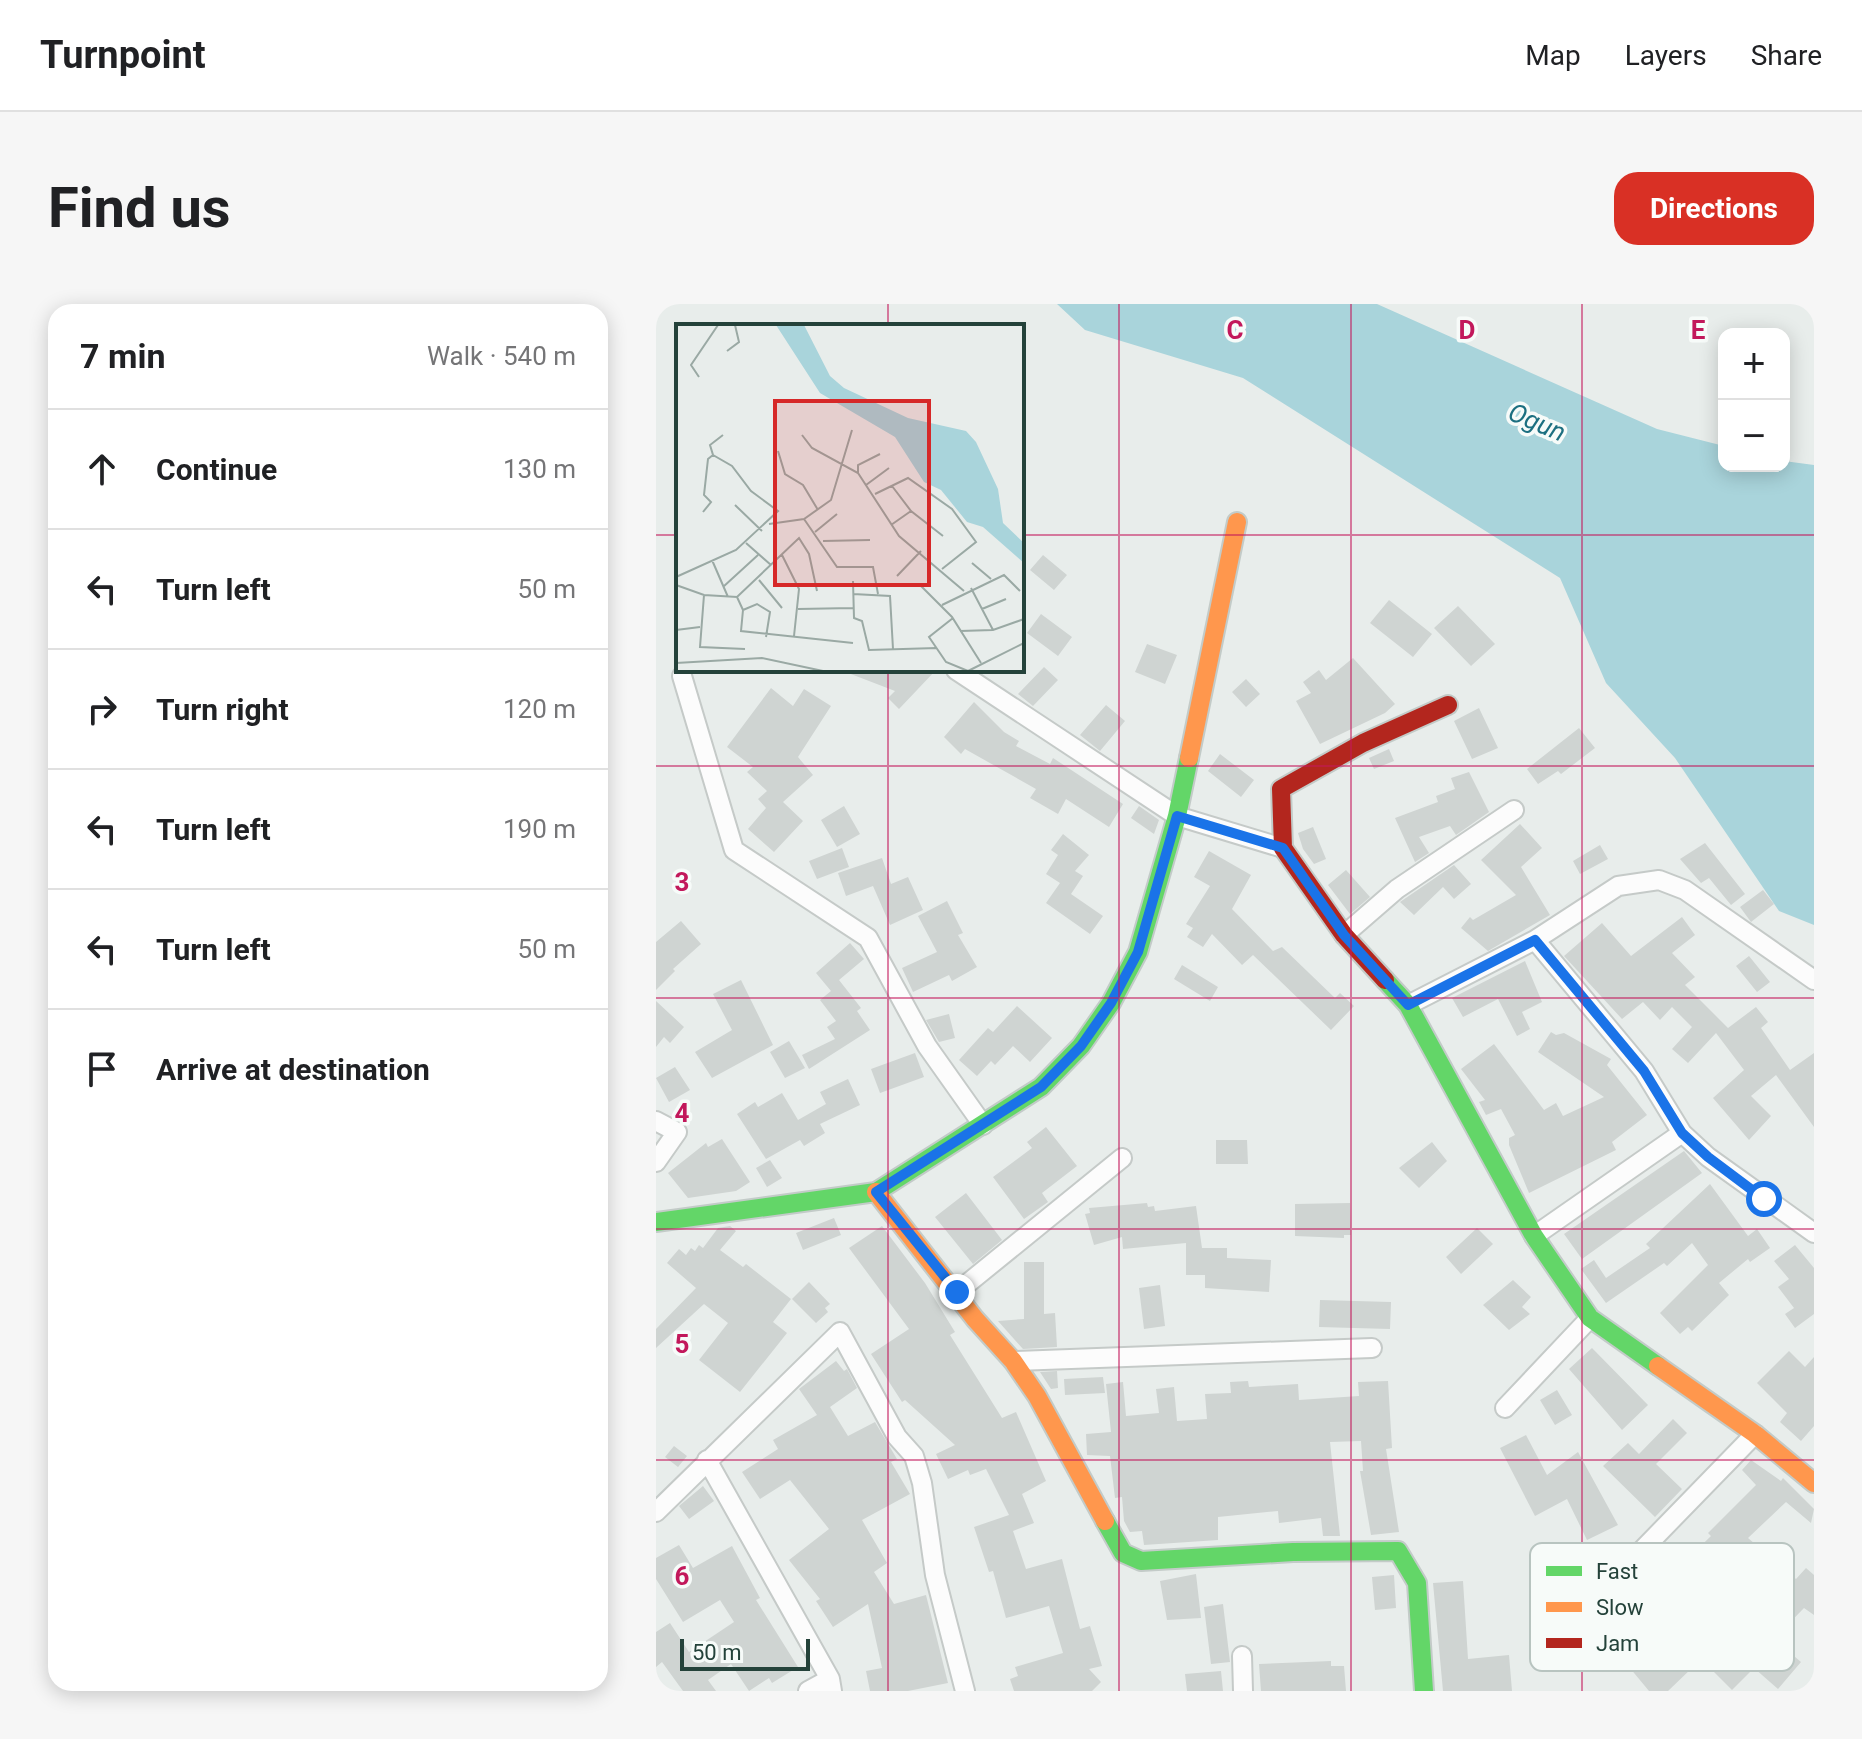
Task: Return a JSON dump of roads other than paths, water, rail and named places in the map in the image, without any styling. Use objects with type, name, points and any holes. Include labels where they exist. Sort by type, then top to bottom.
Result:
[{"type":"street","points":[[656,1222],[876,1192],[1041,1087],[1081,1046],[1111,1003],[1138,952],[1177,816],[1237,522]]},
{"type":"street","points":[[959,672],[1177,816],[1283,848]]},
{"type":"street","points":[[682,676],[734,850],[868,938],[927,1046],[983,1125]]},
{"type":"street","points":[[1448,705],[1363,743],[1281,789],[1283,848],[1344,935],[1408,1005],[1534,1236],[1590,1318],[1755,1434],[1814,1483]]},
{"type":"street","points":[[1344,935],[1397,889],[1514,810]]},
{"type":"street","points":[[1408,1005],[1535,940],[1618,886],[1659,880],[1685,890],[1814,980]]},
{"type":"street","points":[[1535,940],[1644,1071],[1682,1133],[1708,1157],[1814,1233]]},
{"type":"street","points":[[656,1121],[677,1132],[656,1162]]},
{"type":"street","points":[[1534,1236],[1682,1133]]},
{"type":"street","points":[[957,1292],[1122,1158]]},
{"type":"street","points":[[876,1192],[957,1292],[975,1319],[1013,1361],[1037,1396],[1123,1553],[1141,1561],[1293,1552],[1398,1551],[1417,1583],[1424,1691]]},
{"type":"street","points":[[1505,1408],[1590,1318]]},
{"type":"street","points":[[656,1512],[840,1332],[897,1437],[914,1456],[922,1483],[935,1575],[965,1691]]},
{"type":"street","points":[[1013,1361],[1372,1348]]},
{"type":"street","points":[[1649,1543],[1755,1434]]},
{"type":"street","points":[[707,1460],[831,1685],[808,1691]]},
{"type":"street","points":[[1242,1656],[1243,1691]]},
{"type":"water","name":"Ogun","points":[[1057,304],[1377,304],[1657,429],[1718,444],[1718,472],[1790,472],[1790,462],[1814,465],[1814,925],[1779,911],[1675,758],[1606,683],[1560,578],[1243,378],[1085,330]]}]
